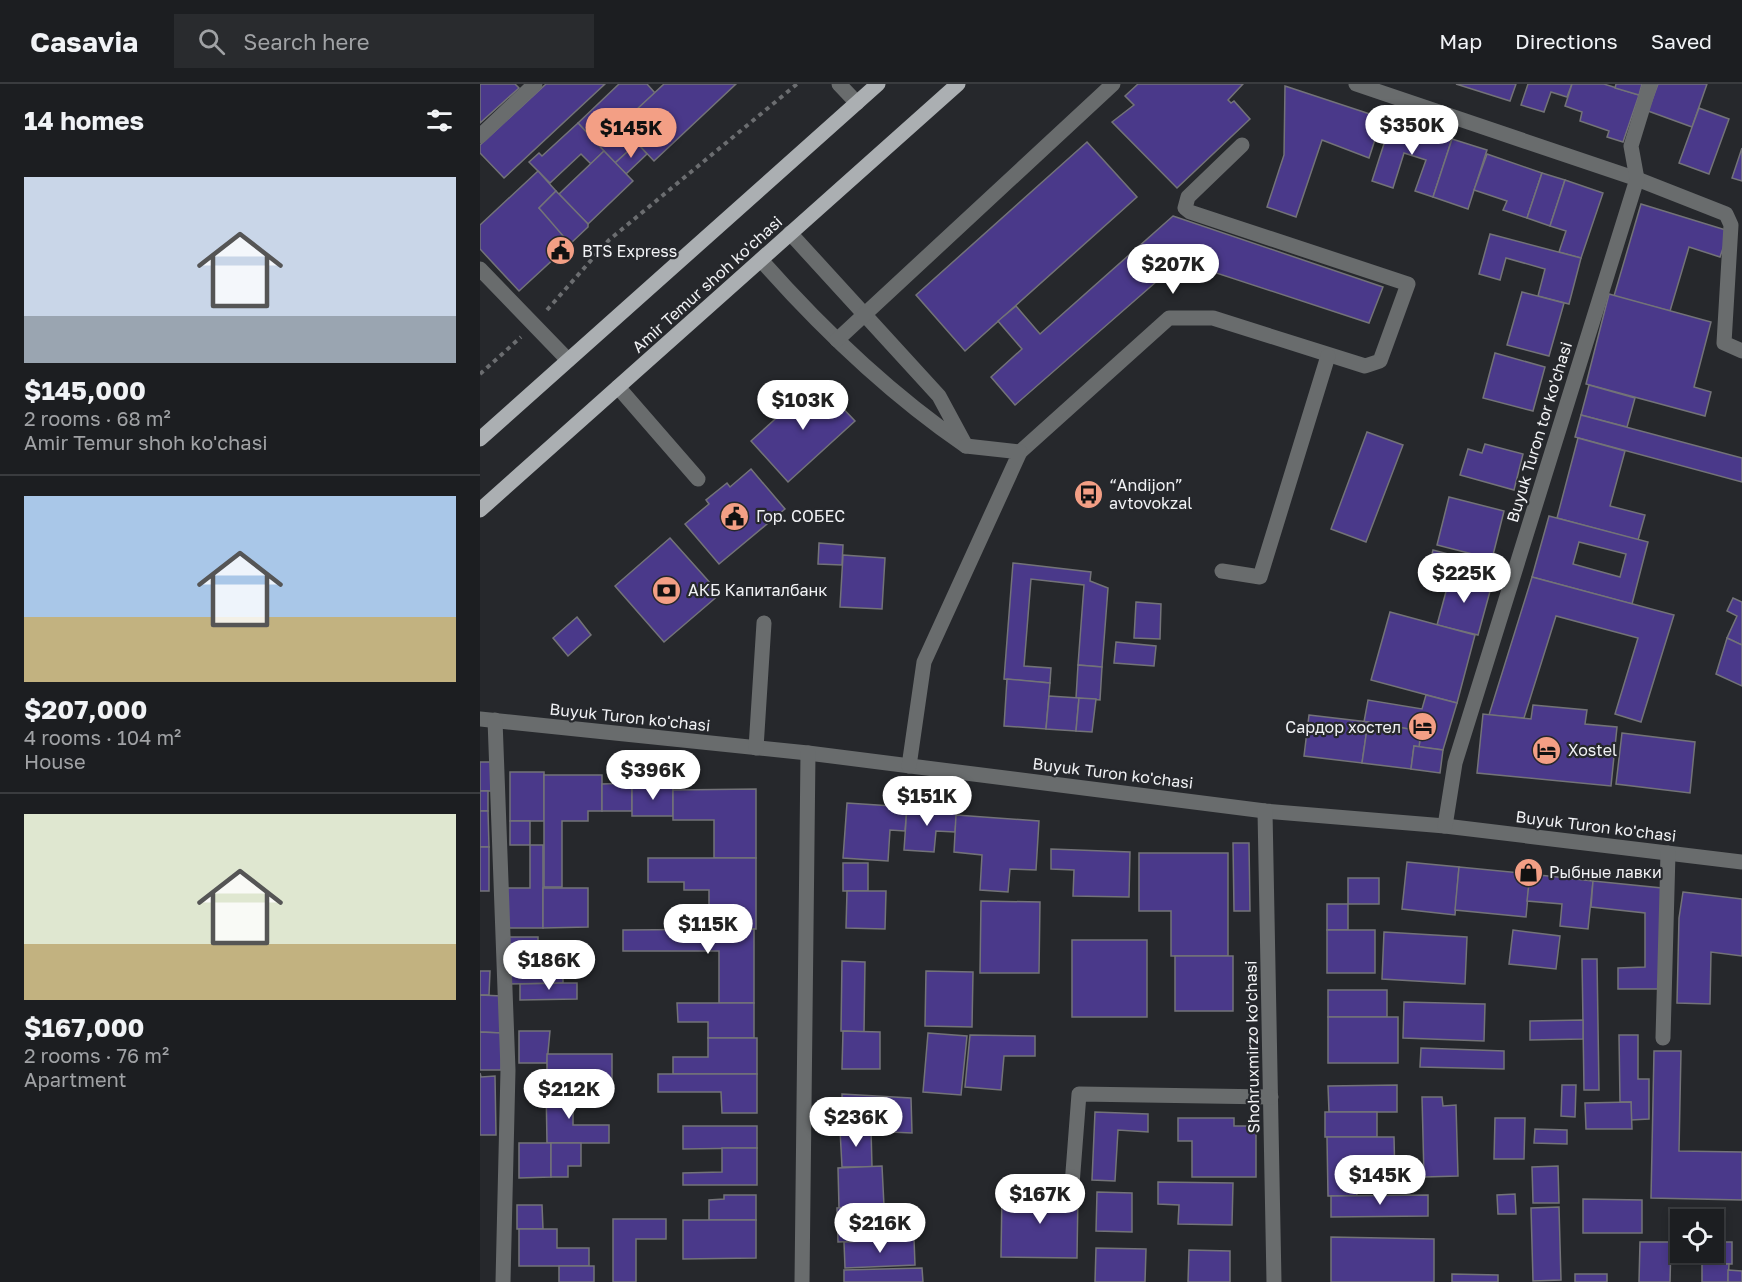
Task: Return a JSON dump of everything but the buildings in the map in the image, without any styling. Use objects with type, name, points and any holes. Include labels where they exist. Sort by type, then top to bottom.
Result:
[{"type":"main road","points":[[480,439],[878,84]]},
{"type":"main road","name":"Amir Temur shoh ko'chasi","points":[[480,510],[958,84]]},
{"type":"street","points":[[480,136],[535,84]]},
{"type":"street","points":[[839,84],[857,103]]},
{"type":"street","points":[[837,340],[1113,84]]},
{"type":"street","points":[[1356,84],[1637,179],[1726,214],[1730,219],[1724,344],[1742,351]]},
{"type":"street","name":"Buyuk Turon tor ko'chasi","points":[[1445,826],[1455,763],[1637,179],[1631,146],[1650,84]]},
{"type":"street","points":[[909,766],[924,662],[1020,452],[1169,318],[1213,318],[1365,366],[1380,361],[1408,284],[1190,212],[1185,208],[1188,197],[1242,145]]},
{"type":"street","points":[[790,233],[865,312],[939,396],[966,446]]},
{"type":"street","points":[[761,260],[808,313],[920,415],[966,446],[1020,452]]},
{"type":"street","points":[[480,269],[568,360]]},
{"type":"street","points":[[1221,571],[1260,577],[1328,356]]},
{"type":"street","points":[[618,387],[698,479]]},
{"type":"street","points":[[756,748],[764,623]]},
{"type":"street","points":[[488,720],[508,1070],[503,1282]]},
{"type":"street","name":"Buyuk Turon ko'chasi","points":[[488,720],[808,753],[1265,811],[1445,826],[1742,862]]},
{"type":"street","points":[[802,1282],[808,753]]},
{"type":"street","name":"Shohruxmirzo ko'chasi","points":[[1265,811],[1274,1282]]},
{"type":"street","points":[[1663,1038],[1668,853]]},
{"type":"street","points":[[1072,1185],[1079,1094],[1270,1097]]},
{"type":"path","points":[[480,374],[534,325],[609,240],[797,84]]},
{"type":"place","name":"BTS Express","points":[[561,251]]},
{"type":"place","name":"“Andijon” avtovokzal","points":[[1088,494]]},
{"type":"place","name":"Гор. СОБЕС","points":[[735,516]]},
{"type":"place","name":"АКБ Капиталбанк","points":[[667,590]]},
{"type":"place","name":"Сардор хостел","points":[[1422,727]]},
{"type":"place","name":"Xostel","points":[[1547,750]]},
{"type":"place","name":"Рыбные лавки","points":[[1528,872]]}]
